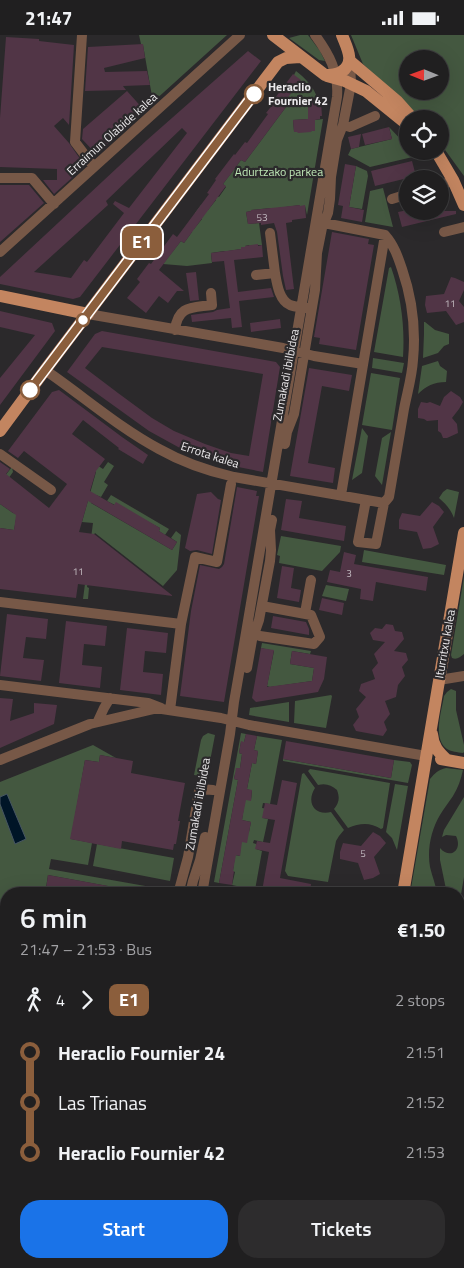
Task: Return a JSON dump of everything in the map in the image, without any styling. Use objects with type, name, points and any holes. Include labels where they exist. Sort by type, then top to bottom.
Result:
[{"type":"main road","points":[[273,35],[300,57],[333,76],[366,91],[399,118]]},
{"type":"main road","points":[[333,76],[346,68],[350,61],[349,52],[342,35]]},
{"type":"main road","points":[[0,431],[278,62],[286,58],[300,57]]},
{"type":"main road","points":[[350,61],[397,101],[404,110]]},
{"type":"main road","points":[[441,160],[453,179],[464,205]]},
{"type":"main road","points":[[0,296],[88,314]]},
{"type":"main road","name":"Iturritxu kalea","points":[[404,887],[464,533]]},
{"type":"main road","name":"Iturritxu kalea","points":[[430,727],[434,744],[439,753],[447,760]]},
{"type":"main road","points":[[426,756],[464,763]]},
{"type":"main road","points":[[422,782],[428,771],[440,762],[447,760]]},
{"type":"street","points":[[82,35],[75,142],[94,167]]},
{"type":"street","name":"Erraimun Olabide kalea","points":[[0,252],[240,35]]},
{"type":"street","points":[[315,35],[329,55],[333,76]]},
{"type":"street","name":"Zumakadi ibilbidea","points":[[306,308],[315,290],[317,253],[330,199],[331,177],[337,140],[343,125],[350,84],[350,61]]},
{"type":"street","name":"Zumakadi ibilbidea","points":[[203,887],[232,721],[240,662],[275,483],[286,435],[294,414],[299,352],[337,97],[333,76]]},
{"type":"street","points":[[343,125],[350,127],[375,116]]},
{"type":"street","points":[[0,178],[32,178],[54,204]]},
{"type":"street","points":[[449,181],[453,179]]},
{"type":"street","points":[[392,199],[399,197]]},
{"type":"street","points":[[324,223],[385,235],[394,247],[410,294],[414,337],[413,362],[376,544],[358,542],[366,500]]},
{"type":"street","points":[[444,232],[464,227]]},
{"type":"street","points":[[270,233],[275,273],[278,288],[283,299],[289,304],[306,308]]},
{"type":"street","points":[[341,495],[385,235]]},
{"type":"street","points":[[256,275],[275,273]]},
{"type":"street","points":[[175,329],[180,313],[189,309],[212,305],[211,293]]},
{"type":"street","points":[[88,314],[363,364]]},
{"type":"street","name":"Errota kalea","points":[[45,369],[137,436],[175,457],[216,472],[366,500],[386,500]]},
{"type":"street","points":[[0,453],[51,490]]},
{"type":"street","name":"Zumakadi ibilbidea","points":[[192,887],[200,860],[224,729],[237,715],[240,708],[250,647],[259,621],[270,561],[270,530],[275,483]]},
{"type":"street","points":[[166,709],[195,557],[217,562],[231,484]]},
{"type":"street","points":[[305,613],[311,580]]},
{"type":"street","points":[[0,601],[181,624]]},
{"type":"street","points":[[255,633],[260,636],[314,645],[320,637],[311,615],[262,606]]},
{"type":"street","points":[[438,680],[464,676]]},
{"type":"street","points":[[0,685],[148,703],[166,709],[426,756]]},
{"type":"street","points":[[98,721],[110,698]]},
{"type":"street","points":[[0,760],[98,721],[166,709]]},
{"type":"street","points":[[180,887],[188,857],[199,791],[202,788],[213,790]]},
{"type":"green space","points":[[139,35],[227,35],[153,102],[143,45]]},
{"type":"green space","points":[[308,35],[325,61],[319,60],[289,38]]},
{"type":"green space","points":[[351,35],[464,35],[464,176],[449,155],[449,110],[411,110],[400,100],[449,100],[449,50],[399,50],[399,99],[363,64]]},
{"type":"green space","name":"Adurtzako parkea","points":[[296,71],[312,87],[317,98],[308,99],[309,119],[293,120],[294,131],[311,132],[315,120],[323,119],[307,215],[305,206],[300,205],[251,210],[246,212],[248,224],[259,223],[262,245],[249,245],[228,252],[211,253],[212,263],[187,266],[163,264],[181,241],[184,243],[191,231],[202,219],[195,213],[201,205],[208,210],[217,196],[219,197],[226,187],[223,184],[241,160],[245,162],[286,107],[283,104]]},
{"type":"green space","points":[[389,127],[399,138],[400,160],[370,167],[348,155],[351,149],[392,139]]},
{"type":"green space","points":[[356,166],[367,171],[368,176],[362,209],[349,207]]},
{"type":"green space","points":[[383,188],[393,227],[365,222],[370,191]]},
{"type":"green space","points":[[391,267],[402,311],[403,357],[374,352],[389,268]]},
{"type":"green space","points":[[424,322],[435,330],[449,334],[449,344],[444,346],[438,353],[423,358],[424,334]]},
{"type":"green space","points":[[373,358],[404,363],[402,373],[372,368]]},
{"type":"green space","points":[[438,361],[440,366],[447,371],[446,382],[431,385],[418,394],[422,366]]},
{"type":"green space","points":[[371,373],[400,378],[392,430],[362,425]]},
{"type":"green space","points":[[362,428],[368,436],[362,473],[352,480]]},
{"type":"green space","points":[[391,432],[382,485],[375,476],[382,438]]},
{"type":"green space","points":[[75,449],[103,469],[108,462],[114,466],[104,482],[108,485],[101,497],[96,495],[91,503],[172,550],[177,542],[171,538],[176,531],[181,535],[177,570],[163,586],[95,533],[93,536],[87,587],[89,588],[88,599],[83,599],[93,523],[82,522],[96,472],[93,469],[82,497],[84,501],[78,521],[72,517],[77,510],[71,506],[68,511],[71,514],[67,519],[64,516],[63,519],[65,521],[61,528],[35,525],[36,518],[28,516],[30,513],[15,511],[0,499],[0,482],[12,467],[13,472],[3,486],[46,519],[50,513],[56,518],[85,483],[78,478],[74,483],[71,481],[75,476],[69,471],[72,468],[70,466],[65,468],[61,465],[66,455],[71,459],[69,462],[71,463],[73,460],[82,467],[84,463],[72,453]]},
{"type":"green space","points":[[447,489],[459,492],[454,518],[448,507],[439,498]]},
{"type":"green space","points":[[111,495],[169,529],[165,535],[159,531],[160,528],[107,501]]},
{"type":"green space","points":[[0,504],[17,514],[14,530],[0,528]]},
{"type":"green space","points":[[281,536],[341,546],[340,552],[322,571],[279,563],[280,556],[277,555]]},
{"type":"green space","points":[[364,550],[446,565],[444,575],[362,562]]},
{"type":"green space","points":[[464,577],[464,654],[454,659],[451,655]]},
{"type":"green space","points":[[326,585],[349,589],[346,601],[322,596]]},
{"type":"green space","points":[[262,643],[311,651],[310,654],[292,651],[290,664],[314,668],[312,681],[267,686],[274,651],[261,648]]},
{"type":"green space","points":[[451,689],[456,691],[456,710],[464,745],[463,753],[447,749],[442,744],[440,738],[439,724],[444,696]]},
{"type":"green space","points":[[331,695],[326,728],[294,723],[295,701]]},
{"type":"green space","points":[[289,702],[289,722],[249,715],[250,708]]},
{"type":"green space","points":[[208,733],[215,735],[207,777],[194,775],[201,740]]},
{"type":"green space","points":[[241,733],[246,734],[244,742],[241,742],[239,753],[242,754],[240,768],[235,774],[234,779],[238,780],[219,883],[214,882]]},
{"type":"green space","points":[[257,736],[282,740],[270,804],[263,803],[262,808],[269,809],[263,818],[268,819],[263,842],[254,840],[253,843],[256,844],[256,849],[262,851],[256,887],[241,887],[232,885],[235,872],[233,871],[235,855],[240,856],[241,831],[249,832],[251,822],[242,820],[245,800],[251,800],[252,791],[247,789],[252,763],[256,764],[258,751],[254,750]]},
{"type":"green space","points":[[93,745],[116,758],[100,755],[99,762],[85,760],[71,839],[92,843],[88,865],[51,859],[49,869],[151,887],[113,887],[48,875],[46,887],[0,887],[0,782]]},
{"type":"green space","points":[[283,759],[391,778],[394,760],[410,762],[412,765],[408,783],[283,761]]},
{"type":"green space","points":[[446,768],[463,770],[455,793],[434,827],[431,840],[429,861],[436,887],[411,887],[430,779]]},
{"type":"green space","points":[[310,769],[390,783],[383,828],[365,824],[348,828],[334,809],[338,800],[337,790],[328,785],[318,785],[308,771]]},
{"type":"green space","points":[[304,773],[315,788],[311,798],[313,807],[320,812],[331,812],[344,830],[336,841],[328,882],[288,876],[285,871],[302,774]]},
{"type":"green space","points":[[395,784],[408,786],[397,850],[392,838],[386,832]]},
{"type":"green space","points":[[464,797],[464,877],[462,887],[446,887],[440,860],[440,848],[444,852],[454,852],[457,849],[458,841],[456,836],[446,835],[442,837],[444,830]]},
{"type":"green space","points":[[97,844],[174,858],[170,881],[93,866]]},
{"type":"water","points":[[7,794],[26,839],[15,844],[0,804],[0,797]]},
{"type":"building","points":[[6,37],[39,39],[39,41],[74,45],[69,125],[63,118],[54,126],[85,166],[54,194],[43,180],[57,180],[57,169],[0,167],[0,118]]},
{"type":"building","points":[[143,44],[145,58],[104,68],[105,72],[147,71],[150,85],[123,86],[126,90],[85,91],[88,47]]},
{"type":"building","points":[[248,51],[261,61],[80,297],[73,299],[0,284],[0,277],[147,140]],"holes":[[[182,128],[187,133],[129,208],[115,201],[113,204],[124,213],[87,262],[84,260],[71,278],[34,272],[108,205],[106,201]]]},
{"type":"building","points":[[293,74],[301,80],[283,104],[286,107],[245,162],[241,160],[223,184],[226,186],[184,243],[181,241],[159,270],[184,291],[177,291],[168,303],[159,296],[146,313],[127,298],[140,282],[137,279],[149,263],[151,264],[173,234],[177,237],[209,194],[207,193],[215,179],[234,154],[245,142],[247,143],[268,114],[266,113],[277,99],[275,98]]},
{"type":"building","points":[[127,91],[145,111],[96,154],[82,139],[83,129]]},
{"type":"building","points":[[320,98],[322,116],[320,116],[320,119],[315,120],[315,131],[294,132],[293,120],[308,119],[308,99]]},
{"type":"building","points":[[389,127],[392,139],[365,145],[362,134]]},
{"type":"building","points":[[361,134],[359,147],[351,149],[348,137]]},
{"type":"building","points":[[412,161],[414,170],[399,170],[399,180],[375,186],[371,171]]},
{"type":"building","points":[[345,164],[356,166],[349,207],[364,210],[362,222],[341,218],[343,206],[338,205]]},
{"type":"building","points":[[0,185],[29,185],[44,203],[0,242]]},
{"type":"building","points":[[305,205],[306,218],[286,223],[294,289],[286,290],[274,223],[248,224],[246,212]]},
{"type":"building","points":[[449,211],[456,211],[456,214],[449,216]]},
{"type":"building","points":[[400,220],[431,220],[402,227]]},
{"type":"building","points":[[332,232],[369,239],[368,244],[374,245],[356,350],[319,344],[320,338],[314,337]]},
{"type":"building","points":[[258,244],[258,246],[262,245],[263,257],[234,260],[238,292],[271,288],[274,297],[239,301],[242,327],[232,328],[231,318],[192,322],[191,315],[230,308],[224,261],[212,262],[211,253],[241,249],[241,247]]},
{"type":"building","points":[[196,272],[199,300],[190,301],[186,273]]},
{"type":"building","points":[[451,277],[464,282],[464,290],[459,301],[464,307],[464,322],[456,325],[446,311],[427,313],[425,305],[426,296],[444,294]]},
{"type":"building","points":[[0,311],[52,323],[55,331],[0,405],[0,378],[35,335],[0,327]]},
{"type":"building","points":[[280,319],[281,328],[251,332],[250,323]]},
{"type":"building","points":[[102,331],[276,362],[280,367],[263,472],[223,464],[189,453],[149,431],[67,372],[95,334]],"holes":[[[102,347],[263,374],[249,456],[231,453],[174,431],[152,418],[85,368]]]},
{"type":"building","points":[[309,368],[352,375],[349,391],[322,386],[308,463],[335,468],[333,483],[290,476]]},
{"type":"building","points":[[59,390],[148,455],[143,464],[118,449],[83,420],[72,434],[105,459],[96,471],[90,491],[114,505],[116,502],[160,528],[159,531],[177,542],[172,550],[88,501],[79,532],[94,534],[173,596],[78,584],[76,598],[0,589],[0,528],[14,530],[16,515],[0,504],[0,462],[10,469],[6,474],[49,508],[67,484],[24,451],[18,458],[8,451],[52,392]]},
{"type":"building","points":[[451,391],[460,397],[463,402],[452,418],[457,424],[458,433],[443,438],[438,431],[438,420],[427,421],[418,418],[418,409],[421,402],[430,402],[440,406],[444,397]]},
{"type":"building","points":[[237,487],[257,491],[256,496],[259,496],[224,702],[180,696],[191,611],[200,565],[219,569],[224,564]]},
{"type":"building","points":[[211,492],[221,500],[212,554],[197,550],[190,551],[185,548],[197,494]]},
{"type":"building","points":[[286,499],[302,501],[299,518],[346,526],[344,541],[281,530]]},
{"type":"building","points":[[432,502],[444,512],[433,527],[439,544],[423,549],[417,532],[399,529],[399,520],[402,513],[420,516]]},
{"type":"building","points":[[344,552],[356,555],[354,564],[428,577],[426,591],[376,582],[373,601],[360,599],[361,589],[327,582],[330,570],[340,572]]},
{"type":"building","points":[[282,566],[294,568],[291,588],[301,590],[299,602],[277,598]]},
{"type":"building","points":[[322,598],[344,603],[342,615],[319,610]]},
{"type":"building","points":[[7,614],[48,619],[46,639],[26,637],[23,658],[44,660],[41,681],[0,676]]},
{"type":"building","points":[[273,616],[306,622],[309,635],[271,628]]},
{"type":"building","points":[[66,621],[107,626],[105,646],[84,644],[82,665],[102,667],[100,688],[59,683]]},
{"type":"building","points":[[386,624],[393,625],[395,631],[402,632],[404,639],[394,651],[406,653],[408,660],[402,667],[405,676],[398,685],[396,697],[385,701],[390,714],[384,722],[387,730],[383,736],[356,731],[353,725],[359,717],[356,709],[366,697],[359,691],[361,684],[375,679],[372,670],[378,663],[374,654],[385,642],[373,640],[370,633],[375,628],[382,629]]},
{"type":"building","points":[[127,628],[168,633],[166,653],[145,651],[143,672],[163,674],[161,695],[120,690]]},
{"type":"building","points":[[261,648],[274,650],[267,687],[312,681],[314,668],[290,664],[292,651],[327,657],[324,679],[318,692],[256,702],[252,698]]},
{"type":"building","points":[[0,698],[13,699],[10,721],[34,713],[34,703],[57,705],[54,724],[0,748]]},
{"type":"building","points":[[246,734],[257,736],[254,750],[258,751],[256,764],[252,763],[247,789],[252,790],[251,801],[246,800],[242,820],[251,822],[247,843],[242,842],[240,856],[236,855],[232,885],[219,883],[238,780],[234,779],[236,768],[240,768],[242,754],[239,753],[241,741],[244,742]]},
{"type":"building","points":[[286,741],[394,760],[391,778],[283,759]]},
{"type":"building","points":[[100,755],[133,761],[131,773],[185,783],[176,844],[174,844],[173,850],[122,841],[121,849],[70,839],[85,760],[99,762]]},
{"type":"building","points":[[282,780],[297,783],[280,878],[311,884],[311,887],[263,887],[269,852],[255,849],[257,841],[270,843],[275,820],[262,818],[265,803],[277,805]]},
{"type":"building","points":[[373,832],[386,843],[374,857],[380,874],[364,880],[358,863],[340,859],[340,852],[343,843],[361,846]]},
{"type":"building","points":[[48,875],[114,887],[46,887]]},
{"type":"bus line","name":"E1","points":[[30,390],[254,94]]},
{"type":"place","name":"Heraclio Fournier 42","points":[[254,94]]}]
